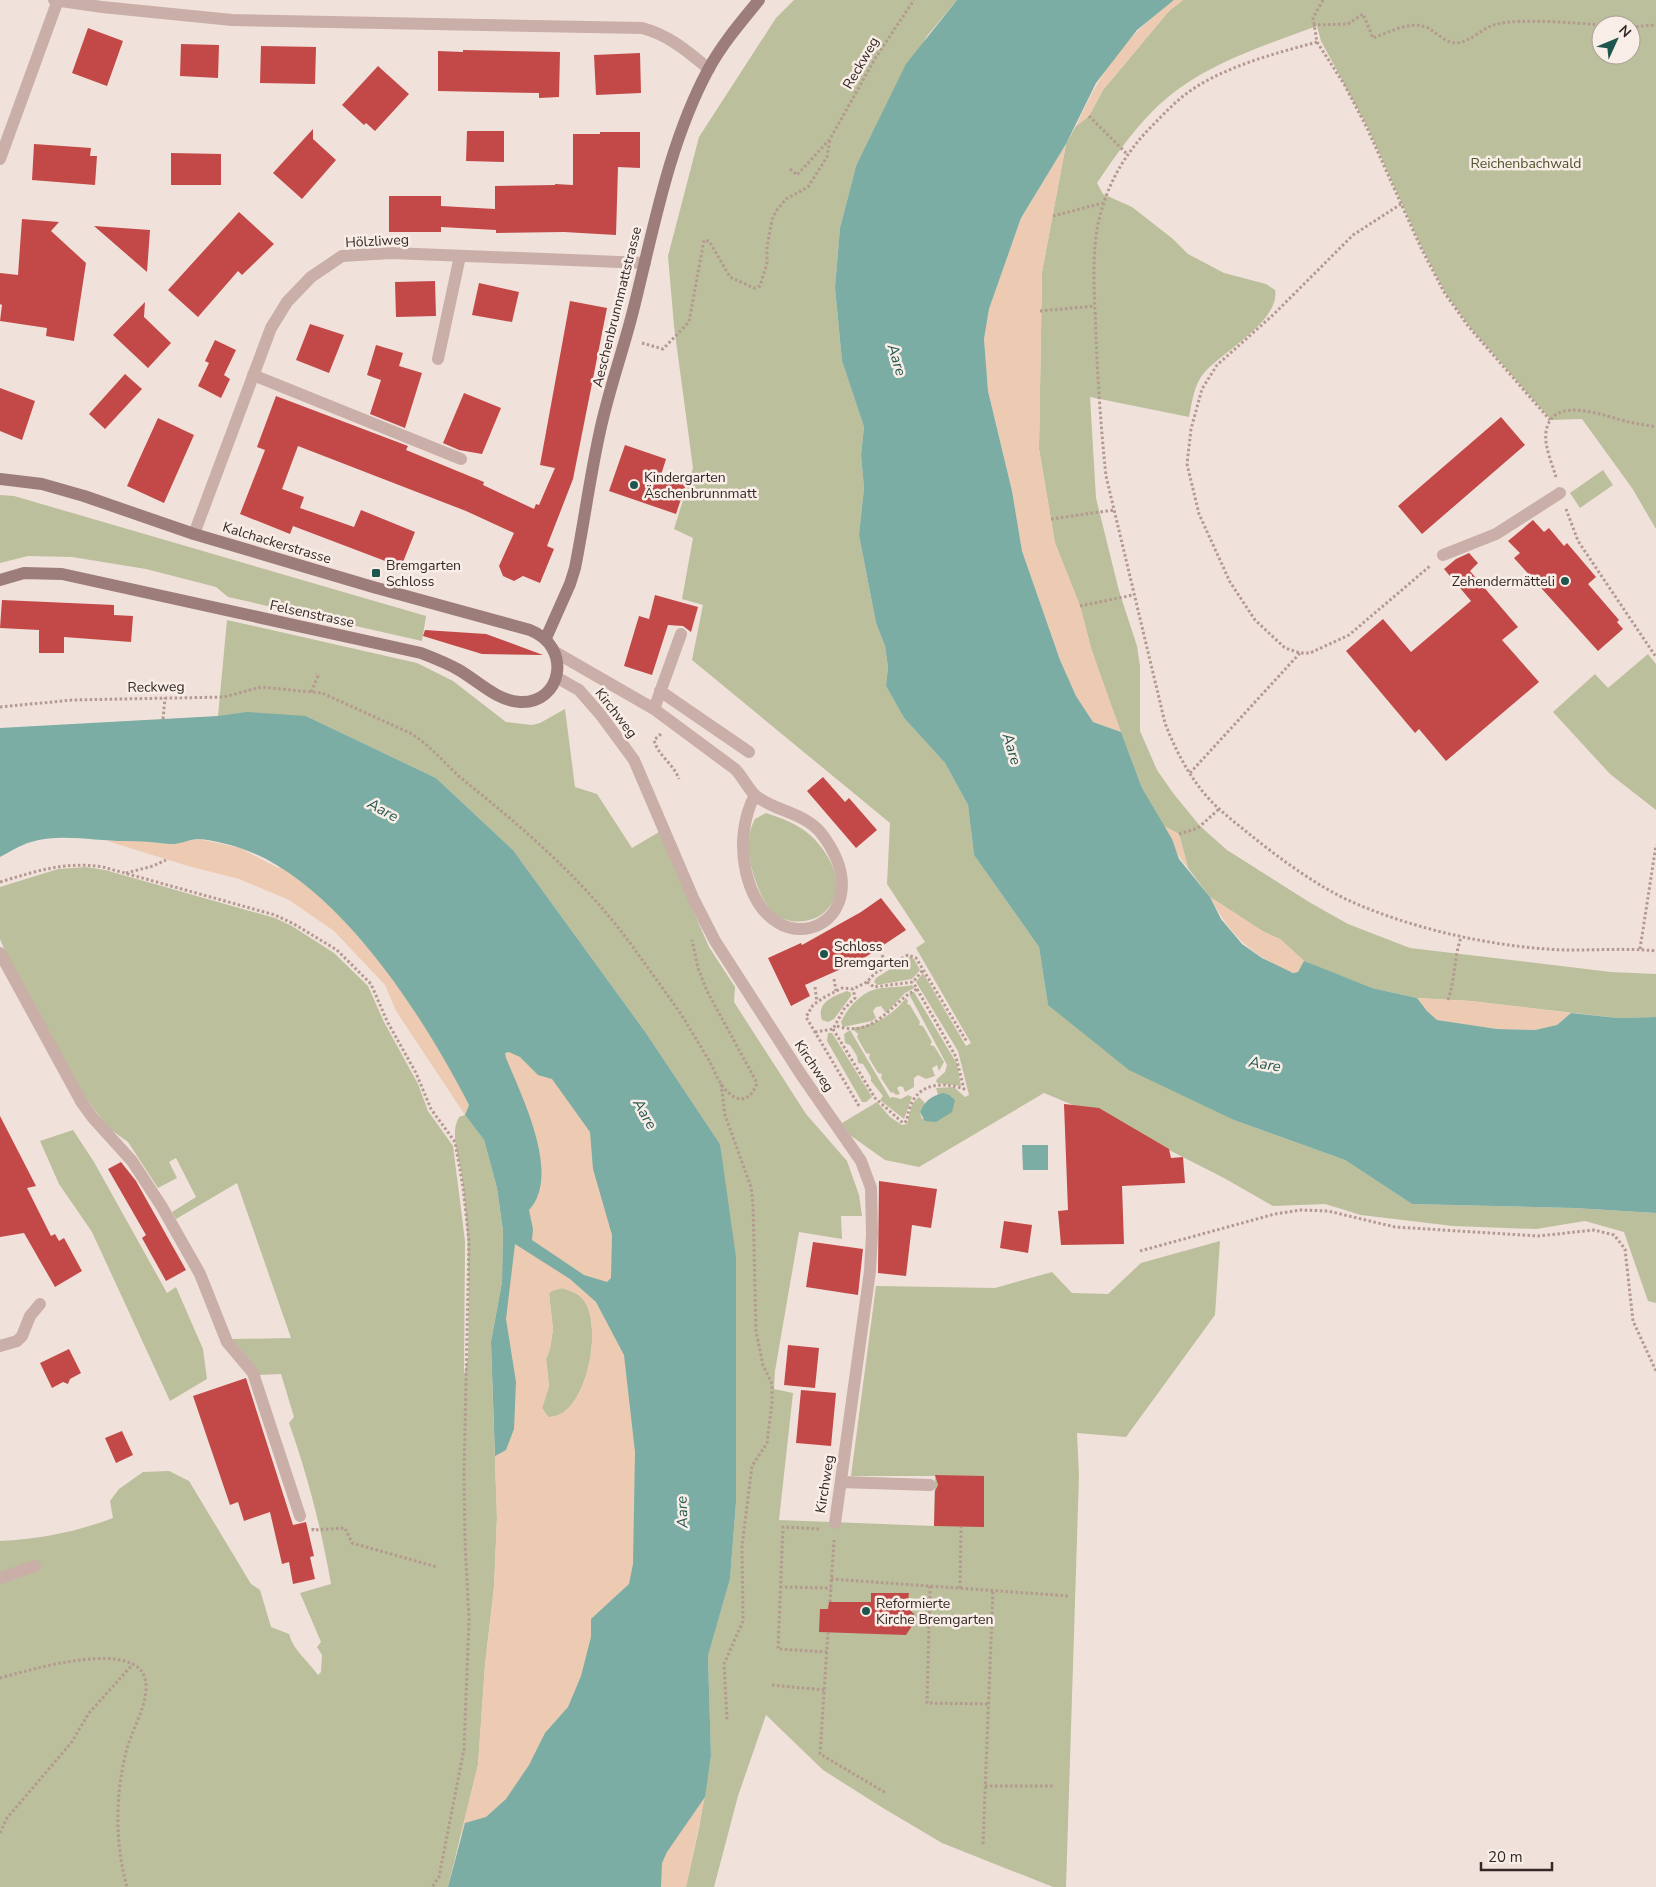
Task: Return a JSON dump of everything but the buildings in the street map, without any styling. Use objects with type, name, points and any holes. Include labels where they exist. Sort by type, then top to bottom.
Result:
[{"type":"street","points":[[0,159],[57,0],[232,20],[642,28],[672,40],[709,70]]},
{"type":"street","name":"Aeschenbrunnmattstrasse","points":[[546,638],[575,568],[600,430],[626,339],[657,206],[695,98],[732,32],[759,0]]},
{"type":"street","name":"Hölzliweg","points":[[194,534],[271,328],[287,302],[311,277],[334,260],[342,256],[391,253],[645,263]]},
{"type":"street","points":[[438,358],[460,256]]},
{"type":"street","points":[[253,375],[461,459]]},
{"type":"street","name":"Kalchackerstrasse","points":[[0,479],[42,484],[84,496],[194,534],[373,587],[515,626],[546,638]]},
{"type":"street","points":[[1443,555],[1496,534],[1560,493]]},
{"type":"street","name":"Felsenstrasse","points":[[0,580],[24,573],[62,574],[421,653],[459,670],[509,701],[526,702],[540,698],[552,686],[556,677]]},
{"type":"street","points":[[654,710],[681,634]]},
{"type":"street","points":[[546,638],[555,652],[654,710],[735,769],[742,776],[754,795],[820,831],[841,871],[843,884],[841,899],[834,915],[826,922],[815,927],[795,929],[783,926],[770,919],[756,903],[749,885],[743,852],[747,811],[754,795]]},
{"type":"street","points":[[555,652],[556,677]]},
{"type":"street","name":"Kirchweg","points":[[556,677],[578,690],[600,714],[634,760],[694,900],[715,941],[800,1073],[861,1161],[871,1188],[871,1262],[835,1527]]},
{"type":"street","points":[[660,691],[749,752]]},
{"type":"street","points":[[0,953],[82,1103],[132,1161],[188,1252],[227,1342],[253,1373],[300,1516]]},
{"type":"street","points":[[0,1346],[17,1342],[22,1336],[30,1316],[40,1304]]},
{"type":"street","points":[[841,1482],[930,1484]]},
{"type":"street","points":[[0,1578],[35,1566]]},
{"type":"path","name":"Reckweg","points":[[830,139],[876,57],[914,0]]},
{"type":"path","points":[[1323,0],[1316,11],[1313,25],[1317,42],[1344,84],[1367,128],[1401,204],[1444,292],[1468,326],[1550,420]]},
{"type":"path","points":[[1313,25],[1348,24],[1363,14],[1373,38],[1415,25],[1428,28],[1447,41],[1457,43],[1489,26],[1503,23],[1568,22],[1591,24]]},
{"type":"path","points":[[1641,26],[1656,25]]},
{"type":"path","points":[[1317,42],[1266,56],[1193,90],[1167,110],[1127,154],[1118,167],[1103,203],[1098,225],[1095,255],[1095,306],[1102,438],[1106,476],[1165,723],[1190,773],[1202,792],[1219,809],[1268,850],[1351,901],[1461,937],[1547,949],[1640,949],[1656,951]]},
{"type":"path","points":[[1088,116],[1127,154]]},
{"type":"path","points":[[790,169],[797,175],[830,139]]},
{"type":"path","points":[[626,339],[663,349],[678,336],[689,322],[704,240],[709,241],[730,277],[754,288],[760,286],[767,263],[767,247],[772,220],[776,211],[786,198],[808,187],[813,181],[827,157],[830,139]]},
{"type":"path","points":[[1053,216],[1103,203]]},
{"type":"path","points":[[1401,204],[1353,235],[1274,314],[1217,365],[1202,390],[1191,429],[1186,464],[1189,481],[1200,514],[1218,557],[1241,603],[1255,620],[1285,648],[1300,653],[1310,652],[1328,646],[1348,635],[1443,555]]},
{"type":"path","points":[[1040,310],[1095,306]]},
{"type":"path","points":[[1656,426],[1594,412],[1571,410],[1560,412],[1550,420],[1546,432],[1546,444],[1560,493],[1578,541],[1656,657]]},
{"type":"path","points":[[1051,519],[1114,510]]},
{"type":"path","points":[[1080,606],[1133,595]]},
{"type":"path","points":[[1190,773],[1300,653]]},
{"type":"path","points":[[311,692],[318,676],[316,674]]},
{"type":"path","name":"Reckweg","points":[[0,707],[72,700],[224,697],[261,687],[322,693],[421,739],[463,780],[512,819],[560,862],[636,951],[684,1020],[720,1083]]},
{"type":"path","points":[[163,719],[165,698]]},
{"type":"path","points":[[670,721],[654,740],[657,751],[668,761],[679,779]]},
{"type":"path","points":[[1179,834],[1198,828],[1219,809]]},
{"type":"path","points":[[1640,949],[1656,845]]},
{"type":"path","points":[[125,873],[153,866],[166,860]]},
{"type":"path","points":[[0,882],[57,865],[83,864],[125,873],[275,915],[320,938],[349,961],[371,984],[387,1021],[416,1073],[431,1109],[452,1138],[457,1149],[469,1240],[464,1476],[464,1542],[469,1620],[464,1749],[439,1877],[432,1887]]},
{"type":"path","points":[[691,930],[698,968],[707,992],[757,1084],[753,1094],[742,1098],[730,1094],[720,1083]]},
{"type":"path","points":[[1448,1000],[1454,982],[1455,956],[1461,937]]},
{"type":"path","points":[[882,955],[887,966]]},
{"type":"path","points":[[859,1106],[806,1017],[817,1002],[842,988],[853,989],[867,982],[874,973],[908,955],[916,958],[967,1042]]},
{"type":"path","points":[[867,982],[874,987],[913,982],[923,970]]},
{"type":"path","points":[[834,979],[836,991]]},
{"type":"path","points":[[834,1029],[875,1098],[903,1123],[907,1121],[911,1102],[925,1088],[948,1084],[964,1089],[956,1057],[913,982]]},
{"type":"path","points":[[814,987],[817,1002]]},
{"type":"path","points":[[837,1026],[844,1028],[874,1022],[897,1006],[907,994],[917,988]]},
{"type":"path","points":[[815,1032],[834,1029],[837,1026],[844,1009],[855,998],[853,989]]},
{"type":"path","points":[[720,1083],[725,1115],[751,1187],[756,1331],[762,1365],[772,1384],[767,1443],[752,1466],[742,1546],[743,1621],[724,1664],[727,1721]]},
{"type":"path","points":[[1140,1251],[1237,1224],[1301,1210],[1328,1211],[1395,1227],[1538,1236],[1594,1230],[1614,1235],[1625,1249],[1633,1321],[1656,1371]]},
{"type":"path","points":[[300,1516],[309,1512],[313,1530],[345,1528],[352,1543],[438,1567]]},
{"type":"path","points":[[826,1652],[778,1649],[783,1527],[835,1527],[830,1602]]},
{"type":"path","points":[[960,1588],[961,1527]]},
{"type":"path","points":[[831,1579],[1069,1596]]},
{"type":"path","points":[[930,1586],[927,1703],[988,1704]]},
{"type":"path","points":[[780,1587],[831,1588]]},
{"type":"path","points":[[983,1844],[993,1590]]},
{"type":"path","points":[[828,1632],[820,1754],[886,1793]]},
{"type":"path","points":[[0,1678],[40,1668],[90,1659],[115,1658],[133,1664],[142,1673],[146,1687],[126,1753],[117,1833],[127,1887]]},
{"type":"path","points":[[0,1833],[8,1818],[70,1743],[88,1713],[106,1697],[133,1664]]},
{"type":"path","points":[[772,1685],[824,1690]]},
{"type":"path","points":[[985,1786],[1054,1786]]},
{"type":"green space","points":[[794,0],[957,0],[927,36],[856,166],[840,228],[835,288],[842,361],[864,427],[861,455],[864,488],[859,535],[876,623],[885,646],[888,667],[886,686],[904,718],[945,763],[968,805],[974,855],[1039,947],[1048,1005],[1234,1120],[1345,1160],[1412,1204],[1574,1208],[1656,1213],[1656,1303],[1648,1301],[1624,1232],[1585,1221],[1536,1229],[1453,1226],[1361,1215],[1325,1204],[1273,1206],[1224,1178],[1114,1122],[1044,1093],[919,1167],[885,1160],[850,1135],[842,1123],[877,1102],[890,1117],[902,1125],[907,1124],[912,1104],[919,1097],[925,1103],[920,1112],[922,1119],[953,1097],[947,1094],[938,1095],[936,1088],[954,1087],[965,1097],[969,1095],[958,1051],[916,982],[923,973],[966,1046],[971,1043],[916,948],[925,942],[887,884],[890,823],[692,660],[703,605],[682,599],[693,538],[674,529],[693,468],[674,326],[668,256],[699,137],[776,18]]},
{"type":"green space","name":"Reichenbachwald","points":[[1183,0],[1656,0],[1656,529],[1632,488],[1582,419],[1551,420],[1469,326],[1445,292],[1422,248],[1368,128],[1321,41],[1317,26],[1220,64],[1184,85],[1158,106],[1139,126],[1097,183],[1103,194],[1132,207],[1173,239],[1188,254],[1224,273],[1266,284],[1275,290],[1274,301],[1269,313],[1260,324],[1204,373],[1196,388],[1189,417],[1090,397],[1096,498],[1119,591],[1137,646],[1140,666],[1140,731],[1157,770],[1200,826],[1227,850],[1309,902],[1348,924],[1410,948],[1611,972],[1656,974],[1656,1017],[1617,1018],[1471,1001],[1417,998],[1372,988],[1324,970],[1304,961],[1280,939],[1264,932],[1210,897],[1188,868],[1179,834],[1162,825],[1142,788],[1105,690],[1080,606],[1055,543],[1039,449],[1042,272],[1066,144],[1076,126],[1089,116],[1103,90],[1169,11]]},
{"type":"green space","points":[[1603,470],[1613,485],[1580,508],[1570,493]]},
{"type":"green space","points":[[0,495],[14,496],[426,616],[422,641],[228,597],[216,587],[146,569],[72,557],[28,556],[0,563]]},
{"type":"green space","points":[[227,620],[417,663],[453,681],[506,722],[532,725],[540,723],[565,709],[575,787],[597,794],[632,848],[659,832],[709,947],[735,987],[734,1002],[806,1114],[847,1161],[859,1195],[862,1216],[841,1216],[842,1239],[799,1232],[775,1371],[774,1389],[793,1393],[779,1520],[934,1526],[935,1476],[851,1476],[876,1286],[995,1288],[1052,1272],[1072,1293],[1108,1294],[1141,1263],[1220,1241],[1215,1315],[1126,1437],[1077,1433],[1079,1475],[1066,1887],[1053,1887],[942,1843],[823,1770],[766,1715],[738,1796],[714,1887],[686,1887],[699,1828],[711,1757],[708,1656],[730,1579],[736,1502],[735,1381],[720,1144],[646,1033],[513,850],[436,778],[306,716],[218,716]]},
{"type":"green space","points":[[1648,654],[1656,664],[1656,810],[1610,774],[1553,712],[1595,674],[1608,688]]},
{"type":"green space","points":[[766,813],[805,831],[817,842],[829,858],[837,887],[835,897],[830,906],[818,917],[803,921],[787,920],[773,912],[763,898],[751,867],[749,842],[755,819]]},
{"type":"green space","points":[[86,867],[105,870],[275,918],[292,926],[334,953],[368,986],[384,1022],[418,1084],[428,1111],[453,1146],[465,1241],[464,1375],[468,1358],[469,1312],[465,1200],[455,1139],[456,1124],[459,1117],[465,1115],[484,1140],[497,1188],[503,1231],[502,1282],[491,1342],[497,1518],[494,1587],[485,1665],[478,1765],[448,1887],[0,1887],[0,1541],[58,1534],[113,1518],[110,1501],[119,1489],[143,1472],[169,1471],[189,1481],[251,1584],[260,1590],[271,1627],[289,1634],[297,1650],[318,1675],[321,1672],[322,1655],[317,1647],[321,1642],[300,1593],[331,1584],[313,1502],[289,1423],[294,1417],[281,1374],[258,1375],[250,1361],[232,1339],[291,1338],[237,1183],[176,1219],[172,1212],[196,1197],[176,1158],[169,1162],[177,1178],[158,1188],[128,1142],[110,1129],[86,1099],[10,962],[0,939],[0,887],[58,869]]},
{"type":"green space","points":[[910,957],[914,959],[920,970],[912,979],[877,985],[874,982],[876,978]]},
{"type":"green space","points":[[912,985],[914,988],[905,993],[886,1013],[881,1006],[876,1007],[873,1011],[876,1018],[872,1021],[843,1027],[841,1022],[846,1012],[863,995],[887,987]]},
{"type":"green space","points":[[847,991],[851,993],[851,996],[834,1019],[828,1022],[822,1020],[821,1014],[824,1004]]},
{"type":"green space","points":[[914,992],[957,1064],[961,1086],[937,1083],[936,1080],[945,1072],[947,1065],[909,994]]},
{"type":"green space","points":[[906,998],[907,1004],[910,1005],[920,1022],[919,1025],[923,1026],[932,1042],[930,1045],[934,1046],[944,1062],[939,1071],[937,1065],[932,1068],[935,1076],[926,1079],[918,1075],[914,1078],[914,1087],[905,1092],[903,1087],[900,1086],[897,1088],[900,1094],[896,1095],[893,1092],[891,1093],[881,1078],[882,1074],[878,1073],[869,1058],[870,1054],[866,1053],[857,1037],[858,1034],[852,1028],[868,1025],[882,1019],[895,1010]]},
{"type":"green space","points":[[850,1030],[890,1098],[901,1099],[908,1095],[912,1097],[904,1119],[880,1100],[883,1096],[871,1081],[871,1077],[863,1064],[858,1063],[857,1056],[850,1045],[845,1043],[844,1034]]},
{"type":"green space","points":[[828,1033],[832,1033],[872,1097],[866,1102],[862,1102],[827,1041]]},
{"type":"green space","points":[[73,1130],[94,1162],[167,1293],[176,1287],[203,1349],[207,1379],[170,1401],[92,1232],[59,1184],[40,1141]]},
{"type":"green space","points":[[562,1288],[580,1296],[588,1307],[592,1324],[592,1344],[589,1365],[583,1385],[574,1402],[562,1413],[548,1417],[542,1408],[549,1386],[546,1359],[550,1349],[553,1329],[549,1294],[551,1291]]},
{"type":"sand","points":[[1174,0],[1183,0],[1169,11],[1103,90],[1089,116],[1076,126],[1095,88],[1116,56],[1141,28]]},
{"type":"sand","points":[[1066,144],[1042,272],[1039,449],[1055,543],[1080,606],[1091,648],[1121,732],[1093,722],[1076,696],[1060,660],[1022,551],[1012,491],[988,391],[984,339],[989,309],[1021,218]]},
{"type":"sand","points":[[1162,825],[1179,834],[1188,868],[1180,858]]},
{"type":"sand","points":[[199,839],[240,848],[278,868],[306,857],[444,973],[609,1124],[641,1429],[641,1572],[534,1777],[482,1827],[461,1834],[478,1765],[485,1665],[494,1587],[497,1518],[491,1342],[502,1282],[503,1231],[497,1188],[484,1140],[465,1115],[396,1011],[385,985],[334,931],[289,900],[239,879],[188,866],[107,841],[161,841],[170,844]],"holes":[[[562,1288],[580,1296],[588,1307],[592,1324],[592,1344],[589,1365],[583,1385],[574,1402],[562,1413],[548,1417],[542,1408],[549,1386],[546,1359],[550,1349],[553,1329],[549,1294]]]},
{"type":"sand","points":[[1210,897],[1264,932],[1280,939],[1304,961],[1298,972],[1285,970],[1246,945],[1223,919]]},
{"type":"sand","points":[[1417,998],[1471,1001],[1571,1013],[1557,1025],[1535,1030],[1497,1029],[1437,1020]]},
{"type":"sand","points":[[705,1797],[686,1887],[636,1887],[657,1838]]},
{"type":"water","name":"Aare","points":[[957,0],[1174,0],[1137,30],[1096,83],[1066,144],[1021,218],[989,309],[984,339],[988,391],[1012,491],[1022,551],[1060,660],[1076,696],[1093,722],[1121,732],[1142,788],[1172,839],[1179,859],[1210,897],[1221,919],[1242,944],[1262,958],[1293,973],[1298,972],[1304,961],[1372,988],[1417,998],[1437,1020],[1497,1029],[1535,1030],[1557,1025],[1571,1013],[1617,1018],[1656,1017],[1656,1213],[1574,1208],[1412,1204],[1345,1160],[1234,1120],[1129,1070],[1048,1005],[1039,947],[974,855],[968,805],[945,763],[904,718],[886,686],[888,667],[885,646],[876,623],[859,535],[864,488],[861,455],[864,427],[842,361],[835,288],[840,228],[856,166],[906,64]]},
{"type":"water","name":"Aare","points":[[247,712],[306,716],[436,778],[513,850],[646,1033],[720,1144],[736,1257],[736,1502],[730,1579],[708,1656],[711,1756],[705,1797],[667,1852],[662,1863],[661,1887],[448,1887],[465,1823],[486,1817],[506,1799],[529,1765],[545,1733],[568,1707],[581,1676],[591,1637],[591,1619],[629,1584],[633,1564],[635,1452],[624,1355],[596,1302],[570,1279],[515,1244],[506,1319],[516,1382],[514,1429],[506,1450],[495,1456],[491,1342],[502,1282],[503,1231],[497,1188],[484,1140],[465,1115],[469,1105],[428,1032],[374,956],[343,920],[310,889],[276,865],[240,848],[220,842],[199,839],[173,844],[53,838],[27,843],[0,857],[0,728],[218,716]],"holes":[[[509,1052],[520,1057],[538,1075],[552,1079],[590,1132],[593,1169],[612,1235],[611,1278],[607,1282],[584,1275],[532,1240],[533,1229],[529,1210],[538,1195],[541,1177],[540,1156],[529,1113],[505,1053]]]},
{"type":"water","points":[[943,1093],[950,1095],[955,1100],[952,1112],[936,1122],[925,1121],[920,1112],[924,1105],[932,1097]]},
{"type":"water","points":[[1022,1145],[1048,1145],[1048,1170],[1023,1170]]},
{"type":"place","name":"Kindergarten Äschenbrunnmatt","points":[[634,485]]},
{"type":"place","name":"Bremgarten Schloss","points":[[376,573]]},
{"type":"place","name":"Zehendermätteli","points":[[1565,581]]},
{"type":"place","name":"Schloss Bremgarten","points":[[824,954]]},
{"type":"place","name":"Reformierte Kirche Bremgarten","points":[[866,1611]]}]
